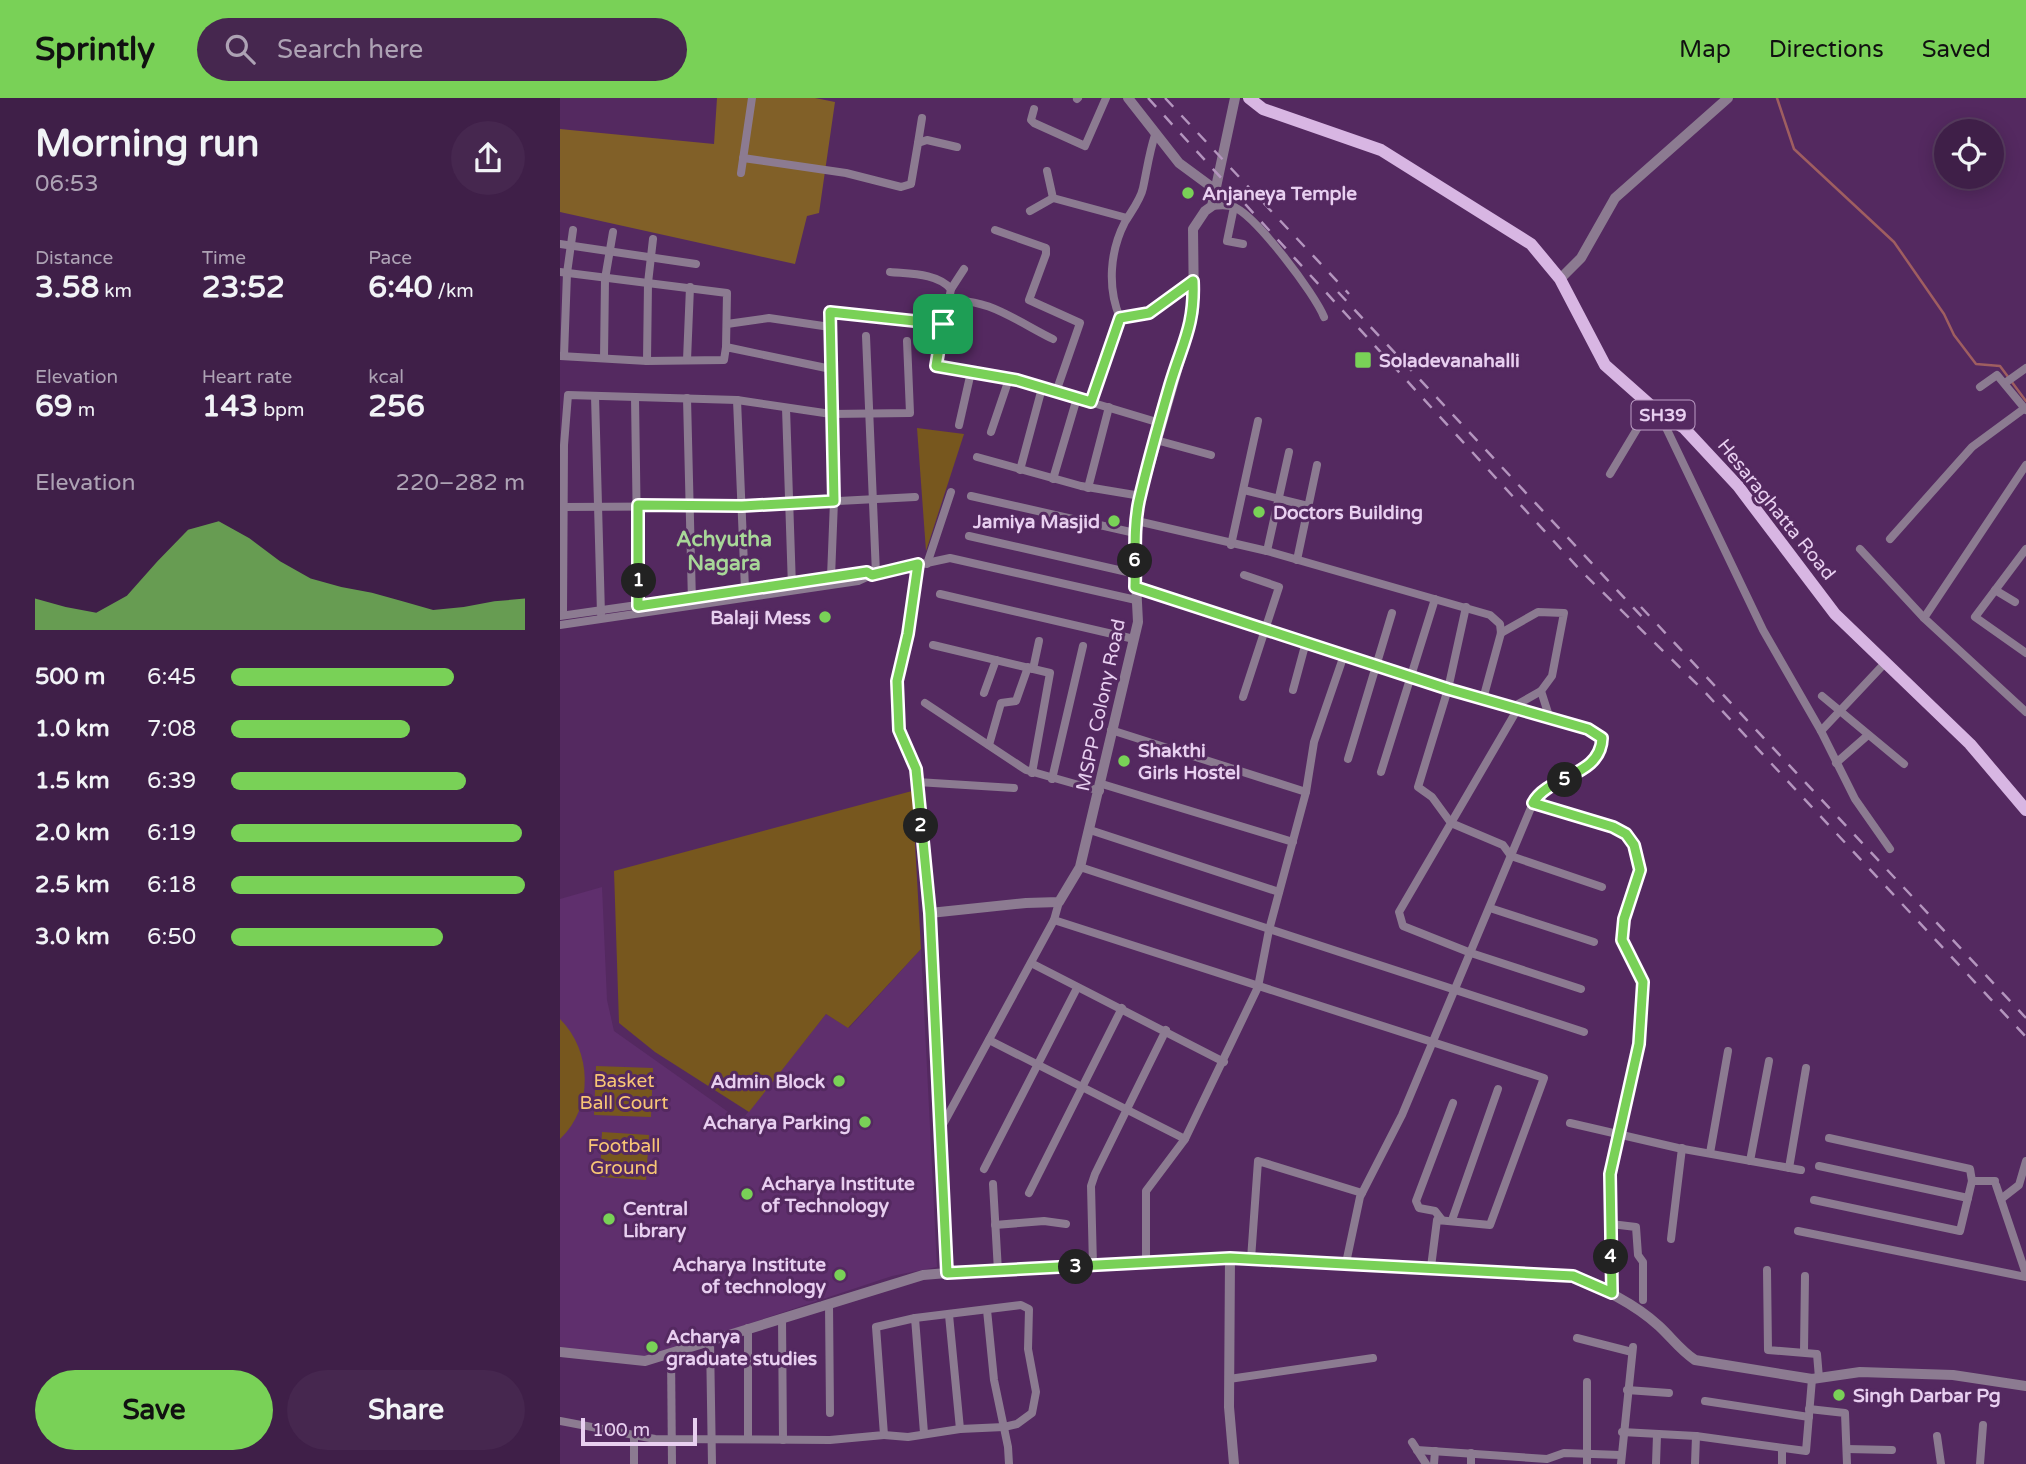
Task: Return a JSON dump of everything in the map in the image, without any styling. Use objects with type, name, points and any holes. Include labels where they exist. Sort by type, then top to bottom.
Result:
[{"type":"main road","name":"Hesaraghatta Road","points":[[1249,98],[1263,108],[1381,150],[1531,244],[1560,279],[1605,365],[1655,408],[1684,428],[1738,486],[1836,614],[1970,744],[2026,810]]},
{"type":"street","points":[[741,173],[752,98]]},
{"type":"street","points":[[1034,109],[1031,120],[1034,123],[1086,146],[1105,98]]},
{"type":"street","points":[[1128,98],[1179,163],[1217,191]]},
{"type":"street","name":"MSPP Colony Road","points":[[939,1131],[1080,867],[1101,788],[1111,730],[1138,622],[1135,533],[1141,496],[1194,311],[1193,229],[1205,211],[1212,206],[1217,191],[1236,98]]},
{"type":"street","points":[[1560,279],[1581,258],[1615,198],[1728,98]]},
{"type":"street","points":[[743,159],[846,173],[901,187],[911,184],[922,117]]},
{"type":"street","points":[[1091,402],[1120,318],[1114,302],[1111,273],[1118,239],[1143,190],[1143,175],[1155,135]]},
{"type":"street","points":[[918,143],[927,141],[957,147]]},
{"type":"street","points":[[1047,172],[1053,198]]},
{"type":"street","points":[[1030,211],[1053,198],[1127,218]]},
{"type":"street","points":[[1212,206],[1234,207],[1251,219],[1317,299],[1324,317]]},
{"type":"street","points":[[1234,207],[1227,241],[1242,244]]},
{"type":"street","points":[[563,272],[727,293],[724,360],[647,361],[562,356],[563,272],[573,230]]},
{"type":"street","points":[[995,230],[1046,248],[1047,252],[1028,300],[1080,323],[1056,392]]},
{"type":"street","points":[[604,358],[605,279],[613,232]]},
{"type":"street","points":[[647,361],[648,283],[653,239]]},
{"type":"street","points":[[560,244],[696,264]]},
{"type":"street","points":[[964,269],[951,289],[936,366],[1009,379],[1160,423]]},
{"type":"street","points":[[890,272],[933,277],[945,282],[951,289]]},
{"type":"street","points":[[1120,318],[1149,313],[1193,281]]},
{"type":"street","points":[[687,360],[690,287]]},
{"type":"street","points":[[948,303],[959,300],[974,301],[1053,339]]},
{"type":"street","points":[[831,577],[834,501],[830,312],[943,324]]},
{"type":"street","points":[[727,324],[769,318],[830,327]]},
{"type":"street","points":[[866,336],[874,574]]},
{"type":"street","points":[[874,574],[867,572],[831,577],[693,607],[561,619],[562,445],[568,395],[737,400],[831,414],[910,413],[907,341]]},
{"type":"street","points":[[726,347],[831,369]]},
{"type":"street","points":[[2005,383],[2026,368]]},
{"type":"street","points":[[959,425],[971,372]]},
{"type":"street","points":[[1890,539],[1972,447],[2025,409],[1997,375],[1980,387]]},
{"type":"street","points":[[991,432],[1009,379]]},
{"type":"street","points":[[1020,470],[1042,388]]},
{"type":"street","points":[[595,396],[601,615]]},
{"type":"street","points":[[635,397],[638,606]]},
{"type":"street","points":[[687,398],[693,607]]},
{"type":"street","points":[[1053,479],[1077,398]]},
{"type":"street","points":[[737,400],[745,589]]},
{"type":"street","points":[[1088,488],[1109,407]]},
{"type":"street","points":[[786,408],[792,587]]},
{"type":"street","points":[[1611,474],[1655,408]]},
{"type":"street","points":[[1655,408],[1763,630],[1821,731],[1855,799],[1890,849]]},
{"type":"street","points":[[1231,545],[1258,421]]},
{"type":"street","points":[[1156,440],[1211,455]]},
{"type":"street","points":[[1267,551],[1289,452]]},
{"type":"street","points":[[977,457],[1088,488],[1141,496]]},
{"type":"street","points":[[1297,560],[1317,465]]},
{"type":"street","points":[[1924,618],[2026,465]]},
{"type":"street","points":[[1244,490],[1308,506]]},
{"type":"street","points":[[947,1273],[930,913],[916,769],[899,730],[897,681],[923,564],[950,492]]},
{"type":"street","points":[[971,496],[1135,533]]},
{"type":"street","points":[[563,507],[742,506],[915,497]]},
{"type":"street","points":[[1137,521],[1231,545],[1267,551],[1490,615],[1500,624],[1501,633],[1483,699]]},
{"type":"street","points":[[969,536],[1136,574]]},
{"type":"street","points":[[1860,549],[1924,618],[2026,712]]},
{"type":"street","points":[[2026,549],[1975,617],[2026,653]]},
{"type":"street","points":[[601,615],[638,606],[745,589],[867,579],[874,574],[950,558],[1136,600]]},
{"type":"street","points":[[1243,697],[1279,587],[1244,575]]},
{"type":"street","points":[[1135,587],[1599,735],[1601,750],[1572,778],[1539,792],[1533,803],[1402,1115],[1362,1193],[1346,1263]]},
{"type":"street","points":[[1995,590],[2015,602]]},
{"type":"street","points":[[940,594],[1134,639]]},
{"type":"street","points":[[1381,772],[1435,598]]},
{"type":"street","points":[[1466,607],[1448,689],[1418,787],[1432,797],[1451,823],[1503,845],[1511,856],[1602,887]]},
{"type":"street","points":[[1501,633],[1538,612],[1564,613],[1552,676],[1541,691],[1514,709],[1399,912],[1399,920],[1403,926],[1471,953],[1581,989]]},
{"type":"street","points":[[1348,759],[1392,613]]},
{"type":"street","points":[[989,746],[1001,703],[1016,701],[1031,668],[1039,641]]},
{"type":"street","points":[[1293,690],[1306,642]]},
{"type":"street","points":[[933,645],[1050,673],[1032,773]]},
{"type":"street","points":[[1052,779],[1083,646]]},
{"type":"street","points":[[1146,1262],[1146,1191],[1185,1139],[1258,987],[1269,930],[1306,792],[1314,741],[1344,655]]},
{"type":"street","points":[[984,693],[996,660]]},
{"type":"street","points":[[1821,731],[1885,663]]},
{"type":"street","points":[[1541,691],[1550,719]]},
{"type":"street","points":[[1822,696],[1904,764]]},
{"type":"street","points":[[925,703],[1032,773],[1101,788],[1293,842]]},
{"type":"street","points":[[1111,730],[1306,792]]},
{"type":"street","points":[[1836,763],[1868,735]]},
{"type":"street","points":[[917,782],[1014,788]]},
{"type":"street","points":[[1533,803],[1613,827],[1626,834],[1634,845],[1640,870],[1624,919],[1622,940],[1643,982],[1639,1044],[1610,1174],[1612,1293]]},
{"type":"street","points":[[1090,830],[1279,892]]},
{"type":"street","points":[[1080,867],[1584,1032]]},
{"type":"street","points":[[930,913],[1026,902],[1059,902]]},
{"type":"street","points":[[1490,908],[1594,942]]},
{"type":"street","points":[[1054,920],[1544,1078],[1490,1225],[1437,1220],[1432,1268]]},
{"type":"street","points":[[1031,963],[1224,1062]]},
{"type":"street","points":[[984,1169],[1077,988]]},
{"type":"street","points":[[1028,1193],[1122,1008]]},
{"type":"street","points":[[1093,1266],[1091,1186],[1166,1030]]},
{"type":"street","points":[[989,1040],[1080,1089],[1185,1139]]},
{"type":"street","points":[[1710,1153],[1728,1051]]},
{"type":"street","points":[[1750,1161],[1769,1061]]},
{"type":"street","points":[[1789,1168],[1806,1068]]},
{"type":"street","points":[[1447,1220],[1497,1090]]},
{"type":"street","points":[[1447,1220],[1435,1211],[1419,1208],[1416,1201],[1453,1103]]},
{"type":"street","points":[[1570,1123],[1682,1148],[1801,1170]]},
{"type":"street","points":[[1814,1200],[1956,1231],[1961,1228],[1972,1181],[1970,1169],[1829,1138]]},
{"type":"street","points":[[1671,1239],[1682,1148]]},
{"type":"street","points":[[1251,1259],[1258,1161],[1362,1193]]},
{"type":"street","points":[[2001,1199],[2019,1185],[2026,1161]]},
{"type":"street","points":[[1819,1166],[1968,1198]]},
{"type":"street","points":[[1798,1231],[2026,1276],[2022,1249],[1995,1183],[1972,1181]]},
{"type":"street","points":[[993,1184],[998,1271]]},
{"type":"street","points":[[995,1225],[1044,1221],[1066,1224]]},
{"type":"street","points":[[1611,1224],[1636,1227],[1638,1255],[1643,1262],[1643,1300]]},
{"type":"street","points":[[1230,1258],[1229,1379],[1234,1464]]},
{"type":"street","points":[[560,1352],[645,1361],[923,1275],[1230,1258],[1573,1276],[1612,1293],[1659,1326],[1680,1350],[1695,1360],[1816,1379],[1860,1372],[1939,1375],[2026,1386]]},
{"type":"street","points":[[1622,1432],[1696,1436],[1782,1450],[1806,1451],[1817,1354],[1768,1350],[1767,1270]]},
{"type":"street","points":[[1804,1351],[1805,1276]]},
{"type":"street","points":[[829,1304],[830,1413]]},
{"type":"street","points":[[560,1421],[634,1436],[783,1440],[830,1440],[884,1435],[908,1437],[1017,1424],[1032,1413],[1035,1403],[1028,1349],[1029,1309],[1021,1305],[915,1318],[876,1327],[884,1435]]},
{"type":"street","points":[[987,1310],[994,1380],[1009,1464]]},
{"type":"street","points":[[949,1315],[960,1429]]},
{"type":"street","points":[[782,1318],[783,1440]]},
{"type":"street","points":[[915,1318],[924,1433]]},
{"type":"street","points":[[748,1328],[748,1439]]},
{"type":"street","points":[[1426,1464],[1415,1446],[1507,1460],[1547,1461],[1564,1453],[1586,1453],[1621,1460],[1632,1350],[1577,1338]]},
{"type":"street","points":[[710,1340],[712,1464]]},
{"type":"street","points":[[671,1353],[672,1464]]},
{"type":"street","points":[[1229,1379],[1373,1359]]},
{"type":"street","points":[[1587,1382],[1587,1464]]},
{"type":"street","points":[[1627,1390],[1669,1393]]},
{"type":"street","points":[[1704,1401],[1809,1413],[1846,1413],[1847,1464]]},
{"type":"street","points":[[1980,1464],[1983,1425]]},
{"type":"street","points":[[1656,1464],[1657,1435]]},
{"type":"street","points":[[634,1436],[634,1464]]},
{"type":"street","points":[[1695,1464],[1696,1436]]},
{"type":"street","points":[[1937,1436],[1941,1464]]},
{"type":"street","points":[[1847,1449],[1892,1450]]},
{"type":"street","points":[[1782,1450],[1782,1464]]},
{"type":"street","points":[[1434,1464],[1435,1451]]},
{"type":"street","points":[[1471,1453],[1471,1464]]},
{"type":"shaded area","points":[[717,98],[815,98],[835,102],[819,213],[807,216],[795,264],[560,212],[560,129],[714,144]]},
{"type":"shaded area","name":"Acharya Institute of Technology","points":[[602,887],[607,1000],[614,1031],[741,1121],[826,1014],[849,1028],[921,949],[937,1267],[892,1276],[643,1359],[560,1350],[560,899]]},
{"type":"green space","points":[[917,428],[964,434],[926,551]]},
{"type":"green space","points":[[912,791],[921,949],[848,1028],[826,1014],[749,1112],[655,1052],[619,1023],[614,871]]},
{"type":"green space","points":[[560,1019],[571,1032],[578,1047],[585,1079],[579,1111],[560,1139]]},
{"type":"green space","name":"Basket Ball Court","points":[[596,1066],[653,1068],[651,1117],[594,1115]]},
{"type":"green space","name":"Football Ground","points":[[602,1132],[649,1135],[646,1180],[600,1177]]},
{"type":"waterway","points":[[1777,98],[1794,149],[1894,242],[1976,364],[2000,366],[2026,401]]},
{"type":"railway","points":[[1148,98],[1582,572],[1701,688],[2026,1037]]},
{"type":"railway","points":[[1165,98],[1349,294]]},
{"type":"railway","points":[[1338,292],[1644,619]]},
{"type":"railway","points":[[1641,607],[2026,1018]]},
{"type":"place","name":"Anjaneya Temple","points":[[1188,193]]},
{"type":"place","name":"Soladevanahalli","points":[[1363,360]]},
{"type":"place","name":"Doctors Building","points":[[1259,512]]},
{"type":"place","name":"Jamiya Masjid","points":[[1114,521]]},
{"type":"place","name":"Balaji Mess","points":[[825,617]]},
{"type":"place","name":"Shakthi Girls Hostel","points":[[1124,761]]},
{"type":"place","name":"Admin Block","points":[[839,1081]]},
{"type":"place","name":"Acharya Parking","points":[[865,1122]]},
{"type":"place","name":"Acharya Institute of Technology","points":[[747,1194]]},
{"type":"place","name":"Central Library","points":[[609,1219]]},
{"type":"place","name":"Acharya Institute of technology","points":[[840,1275]]},
{"type":"place","name":"Acharya graduate studies","points":[[652,1347]]},
{"type":"place","name":"Singh Darbar Pg","points":[[1839,1395]]},
{"type":"district","name":"Achyutha Nagara","points":[[724,551]]},
{"type":"route","points":[[1193,281],[1194,311],[1185,347],[1171,382],[1139,502],[1134,545],[1135,587],[1448,689],[1588,729],[1602,738],[1601,750],[1596,756],[1572,778],[1539,792],[1533,803],[1613,827],[1626,834],[1634,845],[1640,870],[1624,919],[1622,940],[1643,982],[1639,1044],[1610,1174],[1612,1293],[1573,1276],[1230,1258],[947,1273],[930,913],[916,769],[899,730],[897,681],[908,634],[918,564],[872,575],[867,572],[638,606],[638,505],[742,506],[834,501],[830,312],[943,324],[936,366],[1017,380],[1091,402],[1120,318],[1149,313],[1193,281]]}]
